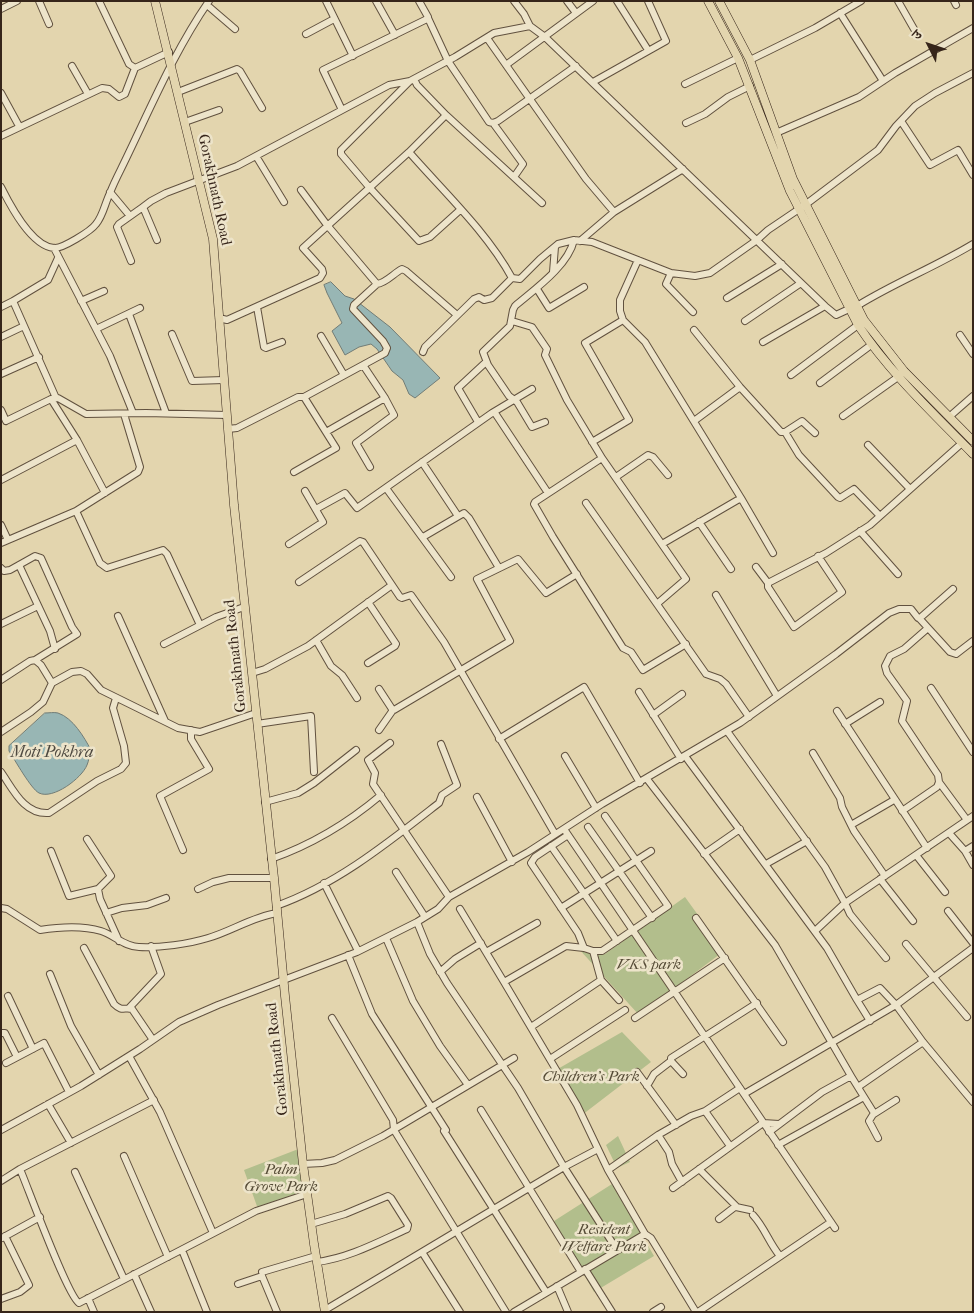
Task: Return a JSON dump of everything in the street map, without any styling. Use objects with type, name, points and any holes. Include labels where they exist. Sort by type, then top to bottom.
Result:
[{"type":"main road","name":"Gorakhnath Road","points":[[155,1],[172,64],[213,240],[234,505],[274,878],[283,980],[307,1194],[325,1311]]},
{"type":"main road","points":[[708,1],[738,58],[790,191],[802,207]]},
{"type":"main road","points":[[722,2],[750,60],[802,207],[853,307],[858,325],[898,377],[973,454]]},
{"type":"main road","points":[[853,307],[904,371],[973,441]]},
{"type":"street","points":[[1,9],[17,1]]},
{"type":"street","points":[[39,1],[49,24]]},
{"type":"street","points":[[99,1],[129,64],[136,68]]},
{"type":"street","points":[[326,1],[353,56]]},
{"type":"street","points":[[376,1],[395,35]]},
{"type":"street","points":[[419,1],[448,61],[489,122],[493,123],[522,164],[514,177]]},
{"type":"street","points":[[514,1],[530,26],[545,37],[593,82],[836,315],[915,276],[973,244]]},
{"type":"street","points":[[567,1],[576,13]]},
{"type":"street","points":[[506,65],[592,1]]},
{"type":"street","points":[[617,1],[648,50]]},
{"type":"street","points":[[750,60],[815,28],[861,1]]},
{"type":"street","points":[[898,1],[914,29]]},
{"type":"street","points":[[593,82],[667,40],[648,2]]},
{"type":"street","points":[[2,189],[22,224],[43,244],[54,248],[67,244],[93,228],[100,219],[110,192],[190,28],[208,3],[235,29]]},
{"type":"street","points":[[840,13],[883,81]]},
{"type":"street","points":[[306,34],[334,18]]},
{"type":"street","points":[[342,110],[323,70],[428,18]]},
{"type":"street","points":[[131,261],[117,227],[151,201],[166,193],[237,166],[389,85],[412,80],[494,33],[530,26]]},
{"type":"street","points":[[776,133],[859,97],[973,28]]},
{"type":"street","points":[[487,38],[586,179],[614,212]]},
{"type":"street","points":[[1,136],[88,94],[106,88],[122,97],[136,68],[169,52]]},
{"type":"street","points":[[684,84],[738,58]]},
{"type":"street","points":[[72,66],[88,94]]},
{"type":"street","points":[[493,123],[576,66]]},
{"type":"street","points":[[178,92],[238,69],[262,108]]},
{"type":"street","points":[[577,240],[592,242],[671,273],[694,276],[710,273],[878,150],[915,106],[973,73]]},
{"type":"street","points":[[412,80],[446,115],[542,203]]},
{"type":"street","points":[[412,80],[341,150],[341,154],[419,240],[430,237],[460,210]]},
{"type":"street","points":[[686,123],[705,114],[728,97],[750,86]]},
{"type":"street","points":[[1,93],[20,126]]},
{"type":"street","points":[[185,122],[219,110]]},
{"type":"street","points":[[219,318],[227,320],[320,278],[323,273],[322,269],[303,249],[327,225],[409,152],[446,115]]},
{"type":"street","points":[[901,121],[930,165],[958,150],[973,175]]},
{"type":"street","points":[[409,152],[481,232],[512,278]]},
{"type":"street","points":[[256,156],[284,202]]},
{"type":"street","points":[[512,278],[520,279],[555,247],[577,240],[614,212],[683,169]]},
{"type":"street","points":[[301,190],[327,225],[377,284]]},
{"type":"street","points":[[110,192],[130,216]]},
{"type":"street","points":[[144,207],[157,240]]},
{"type":"street","points":[[545,422],[532,427],[486,362],[483,352],[510,326],[514,308],[537,288],[568,256],[577,240]]},
{"type":"street","points":[[553,272],[555,247]]},
{"type":"street","points":[[54,248],[110,356],[133,413]]},
{"type":"street","points":[[1,307],[48,280],[58,258]]},
{"type":"street","points":[[638,260],[620,300],[622,320],[646,342],[773,553]]},
{"type":"street","points":[[727,298],[782,264]]},
{"type":"street","points":[[228,429],[237,428],[298,397],[304,397],[385,353],[387,348],[377,334],[353,309],[354,305],[377,284],[381,284],[402,269],[457,316]]},
{"type":"street","points":[[671,273],[666,284],[693,312]]},
{"type":"street","points":[[423,352],[425,347],[478,297],[484,300],[492,298],[512,278]]},
{"type":"street","points":[[745,320],[801,283]]},
{"type":"street","points":[[537,288],[549,308],[584,287]]},
{"type":"street","points":[[81,301],[104,291]]},
{"type":"street","points":[[13,301],[39,357],[53,398],[106,493]]},
{"type":"street","points":[[764,342],[825,306]]},
{"type":"street","points":[[257,307],[264,347],[282,342]]},
{"type":"street","points":[[96,329],[140,308]]},
{"type":"street","points":[[129,314],[166,413]]},
{"type":"street","points":[[592,442],[629,420],[585,343],[622,320]]},
{"type":"street","points":[[512,321],[532,327],[547,349],[548,351],[544,354],[567,400],[592,442],[686,580],[658,603]]},
{"type":"street","points":[[791,375],[858,325]]},
{"type":"street","points":[[1,337],[24,326]]},
{"type":"street","points":[[694,330],[740,387],[781,432],[785,432],[799,455],[838,497],[854,489],[880,516]]},
{"type":"street","points":[[172,334],[192,381],[224,380]]},
{"type":"street","points":[[960,335],[973,354]]},
{"type":"street","points":[[321,336],[344,375]]},
{"type":"street","points":[[820,382],[871,344]]},
{"type":"street","points":[[1,374],[39,357]]},
{"type":"street","points":[[478,422],[458,388],[486,362]]},
{"type":"street","points":[[364,365],[394,415],[356,443],[370,467]]},
{"type":"street","points":[[843,416],[898,377]]},
{"type":"street","points":[[694,421],[740,387]]},
{"type":"street","points":[[316,508],[345,492],[357,508],[492,412],[532,389]]},
{"type":"street","points":[[948,416],[973,396]]},
{"type":"street","points":[[294,472],[336,448],[304,397]]},
{"type":"street","points":[[53,398],[86,414],[166,413],[227,415]]},
{"type":"street","points":[[1,410],[6,421],[53,398]]},
{"type":"street","points":[[326,432],[385,398]]},
{"type":"street","points":[[492,412],[548,493]]},
{"type":"street","points":[[1,543],[76,511],[140,470],[124,414]]},
{"type":"street","points":[[785,432],[802,421],[815,433]]},
{"type":"street","points":[[1,480],[77,440]]},
{"type":"street","points":[[768,584],[860,531],[880,516],[962,443]]},
{"type":"street","points":[[868,445],[910,489]]},
{"type":"street","points":[[616,477],[648,455],[653,457],[668,475]]},
{"type":"street","points":[[602,458],[534,504],[623,648],[632,652],[643,670],[686,644]]},
{"type":"street","points":[[422,462],[458,516]]},
{"type":"street","points":[[386,488],[451,577]]},
{"type":"street","points":[[289,544],[323,523],[305,491]]},
{"type":"street","points":[[662,544],[740,498]]},
{"type":"street","points":[[586,503],[706,674],[720,679],[726,684],[749,717]]},
{"type":"street","points":[[76,511],[100,563],[107,568],[162,550],[167,554],[200,625]]},
{"type":"street","points":[[423,537],[464,514],[469,518],[499,568]]},
{"type":"street","points":[[699,522],[731,569]]},
{"type":"street","points":[[1,525],[8,540]]},
{"type":"street","points":[[860,531],[898,574]]},
{"type":"street","points":[[299,582],[362,540],[401,597],[411,595],[444,642],[555,834]]},
{"type":"street","points":[[1,568],[4,571],[35,556],[41,558],[72,627],[77,634],[1,680]]},
{"type":"street","points":[[756,567],[794,627],[842,592],[818,556]]},
{"type":"street","points":[[379,730],[393,710],[461,672],[510,641],[476,579],[519,559],[546,593],[577,574]]},
{"type":"street","points":[[19,565],[50,631],[55,649]]},
{"type":"street","points":[[252,673],[265,669],[308,646],[392,585]]},
{"type":"street","points":[[919,618],[953,589]]},
{"type":"street","points":[[716,595],[777,696]]},
{"type":"street","points":[[368,602],[396,644],[396,646],[368,663]]},
{"type":"street","points":[[1,624],[38,606]]},
{"type":"street","points":[[164,644],[216,617],[244,607]]},
{"type":"street","points":[[584,948],[578,933],[531,863],[532,859],[551,846],[596,808],[749,717],[889,613],[899,609],[911,609],[952,653],[956,654],[973,641]]},
{"type":"street","points":[[118,616],[165,721]]},
{"type":"street","points":[[815,931],[845,904],[970,818],[939,782],[938,775],[902,720],[907,701],[887,673],[885,666],[890,656],[904,649],[928,628]]},
{"type":"street","points":[[316,640],[331,666],[342,675],[357,698]]},
{"type":"street","points":[[35,660],[41,665],[52,683]]},
{"type":"street","points":[[1,732],[43,702],[52,683],[72,672],[80,671],[87,674],[101,690],[178,728],[200,732],[256,713]]},
{"type":"street","points":[[499,739],[584,687],[640,783]]},
{"type":"street","points":[[931,688],[973,752]]},
{"type":"street","points":[[379,689],[393,710]]},
{"type":"street","points":[[639,692],[683,758],[740,829],[827,948],[870,1021]]},
{"type":"street","points":[[653,715],[682,694]]},
{"type":"street","points":[[1,772],[19,800],[34,810],[46,813],[96,780],[120,769],[126,763],[124,746],[113,708],[116,698]]},
{"type":"street","points":[[845,724],[880,702]]},
{"type":"street","points":[[837,711],[927,848]]},
{"type":"street","points":[[257,724],[311,716],[314,772]]},
{"type":"street","points":[[183,850],[160,796],[209,768],[191,739],[191,730]]},
{"type":"street","points":[[727,731],[825,867],[850,914],[886,958]]},
{"type":"street","points":[[390,743],[367,761],[375,773],[374,784],[449,897]]},
{"type":"street","points":[[2,907],[40,930],[64,926],[101,931],[120,942],[138,947],[191,942],[210,938],[276,910],[342,873],[439,804],[442,795],[457,786],[441,744]]},
{"type":"street","points":[[265,802],[298,793],[356,750]]},
{"type":"street","points":[[813,753],[840,798],[842,807],[851,825],[883,878],[913,921]]},
{"type":"street","points":[[565,756],[596,808]]},
{"type":"street","points":[[647,779],[775,945],[874,1114]]},
{"type":"street","points":[[902,811],[936,787],[939,782]]},
{"type":"street","points":[[271,859],[289,853],[361,812],[381,795]]},
{"type":"street","points":[[477,797],[512,862]]},
{"type":"street","points":[[851,825],[894,800]]},
{"type":"street","points":[[504,982],[566,946],[602,951],[668,906],[605,816]]},
{"type":"street","points":[[588,827],[652,918]]},
{"type":"street","points":[[704,854],[740,829]]},
{"type":"street","points":[[1,1130],[98,1075],[179,1022],[358,951],[386,938],[417,922],[438,909],[449,897],[512,862],[555,834],[566,832]]},
{"type":"street","points":[[566,832],[835,1228]]},
{"type":"street","points":[[949,832],[973,864]]},
{"type":"street","points":[[51,851],[69,896],[98,888],[111,876],[87,839]]},
{"type":"street","points":[[766,864],[806,841]]},
{"type":"street","points":[[551,846],[617,941]]},
{"type":"street","points":[[965,851],[973,846]]},
{"type":"street","points":[[561,908],[651,851]]},
{"type":"street","points":[[916,855],[945,892]]},
{"type":"street","points":[[396,872],[424,917]]},
{"type":"street","points":[[198,889],[213,882],[229,878],[274,878]]},
{"type":"street","points":[[324,883],[358,951]]},
{"type":"street","points":[[98,888],[100,900],[120,942]]},
{"type":"street","points":[[106,913],[122,908],[147,905],[166,898]]},
{"type":"street","points":[[460,909],[577,1104],[608,1170],[645,1234],[651,1238],[697,1312],[710,1308],[780,1256],[831,1222]]},
{"type":"street","points":[[608,1170],[658,1135],[696,1113],[832,1044],[896,1005],[935,977],[972,948],[948,911]]},
{"type":"street","points":[[696,918],[783,1042]]},
{"type":"street","points":[[417,922],[430,954],[440,972],[502,1064],[617,1250]]},
{"type":"street","points":[[486,952],[537,923]]},
{"type":"street","points":[[386,938],[413,1001],[440,1046],[468,1085]]},
{"type":"street","points":[[440,972],[455,959],[481,944]]},
{"type":"street","points":[[906,944],[967,1017]]},
{"type":"street","points":[[84,948],[114,1004],[118,1008],[125,1010],[130,1008],[161,974],[151,946]]},
{"type":"street","points":[[593,951],[601,980],[619,1000]]},
{"type":"street","points":[[348,955],[372,1014],[432,1107],[546,1292]]},
{"type":"street","points":[[635,1018],[725,958]]},
{"type":"street","points":[[50,974],[71,1026],[98,1075]]},
{"type":"street","points":[[531,1027],[601,980]]},
{"type":"street","points":[[857,1000],[880,988],[896,1005],[923,1042],[973,1102]]},
{"type":"street","points":[[8,996],[33,1049]]},
{"type":"street","points":[[647,1086],[654,1074],[671,1061],[671,1058],[757,1004]]},
{"type":"street","points":[[130,1008],[153,1040]]},
{"type":"street","points":[[550,1059],[624,1010]]},
{"type":"street","points":[[332,1018],[393,1120],[394,1130],[506,1312]]},
{"type":"street","points":[[1,1033],[5,1033],[17,1057]]},
{"type":"street","points":[[858,1087],[923,1042]]},
{"type":"street","points":[[6,1063],[44,1043],[69,1092]]},
{"type":"street","points":[[129,1056],[154,1100],[213,1234]]},
{"type":"street","points":[[304,1164],[335,1160],[394,1130],[514,1058]]},
{"type":"street","points":[[671,1061],[682,1074]]},
{"type":"street","points":[[637,1072],[676,1125]]},
{"type":"street","points":[[769,1132],[822,1092],[851,1076]]},
{"type":"street","points":[[778,1145],[864,1097]]},
{"type":"street","points":[[1,1181],[20,1169],[154,1100]]},
{"type":"street","points":[[878,1138],[869,1121],[874,1114],[896,1100]]},
{"type":"street","points":[[48,1104],[71,1143]]},
{"type":"street","points":[[481,1110],[528,1187],[612,1312]]},
{"type":"street","points":[[705,1110],[730,1146]]},
{"type":"street","points":[[673,1188],[763,1123],[779,1124]]},
{"type":"street","points":[[658,1135],[669,1152],[672,1164],[682,1182]]},
{"type":"street","points":[[325,1311],[528,1187],[598,1149]]},
{"type":"street","points":[[124,1156],[168,1256]]},
{"type":"street","points":[[20,1169],[74,1299],[79,1303],[256,1211],[307,1194]]},
{"type":"street","points":[[699,1169],[736,1207],[752,1213],[767,1234],[772,1247],[780,1256]]},
{"type":"street","points":[[76,1172],[124,1279]]},
{"type":"street","points":[[262,1272],[316,1259],[344,1256],[407,1228],[408,1225],[388,1196],[345,1214],[311,1224]]},
{"type":"street","points":[[719,1219],[736,1207]]},
{"type":"street","points":[[1,1299],[20,1292],[29,1285],[3,1237],[40,1217]]},
{"type":"street","points":[[514,1312],[645,1234]]},
{"type":"street","points":[[182,1250],[207,1312]]},
{"type":"street","points":[[422,1252],[460,1312]]},
{"type":"street","points":[[134,1274],[151,1312]]},
{"type":"street","points":[[238,1284],[262,1276],[277,1312]]},
{"type":"street","points":[[557,1286],[568,1312]]},
{"type":"street","points":[[88,1298],[94,1312]]},
{"type":"street","points":[[653,1312],[661,1307]]},
{"type":"green space","name":"VKS park","points":[[685,897],[724,951],[639,1015],[578,948],[595,955],[605,954]]},
{"type":"green space","name":"Children's Park","points":[[622,1032],[651,1062],[582,1115],[556,1070]]},
{"type":"green space","points":[[618,1136],[630,1162],[617,1168],[606,1145]]},
{"type":"green space","name":"Palm Grove Park","points":[[301,1148],[306,1193],[258,1209],[244,1170]]},
{"type":"green space","name":"Resident Welfare Park","points":[[612,1184],[654,1256],[594,1292],[554,1221]]},
{"type":"water","points":[[331,282],[345,296],[354,299],[390,327],[440,378],[415,398],[409,394],[403,380],[392,371],[377,349],[371,344],[359,347],[345,355],[332,331],[342,323],[324,285]]},
{"type":"water","name":"Moti Pokhra","points":[[45,713],[58,713],[73,723],[91,750],[87,765],[79,776],[59,791],[45,794],[39,793],[23,774],[9,751],[9,746]]}]
